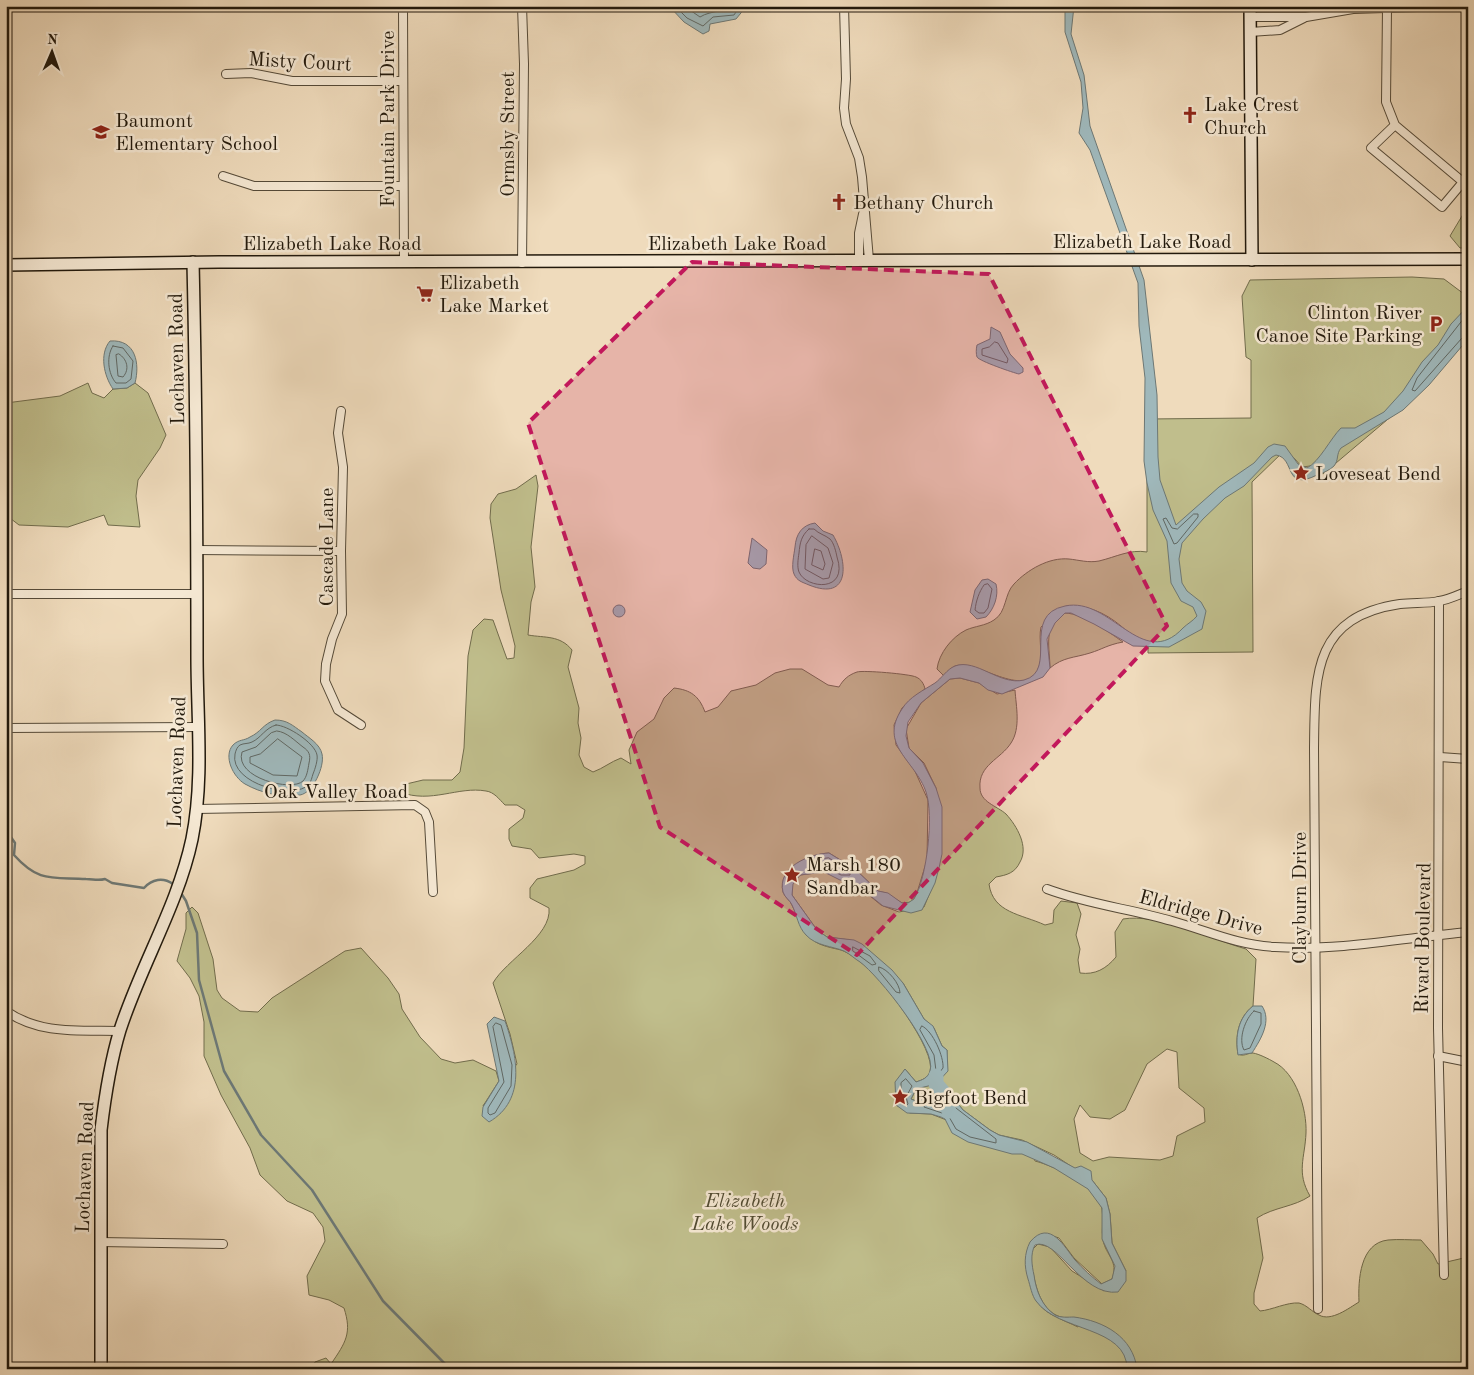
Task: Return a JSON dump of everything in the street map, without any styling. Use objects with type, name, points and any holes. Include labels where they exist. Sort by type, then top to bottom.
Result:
[{"type":"street","name":"Fountain Park Drive","points":[[403,6],[404,261]]},
{"type":"street","name":"Ormsby Street","points":[[522,6],[524,64],[522,262]]},
{"type":"street","points":[[844,6],[846,79],[844,108],[846,124],[859,158],[868,233],[864,260]]},
{"type":"street","points":[[1252,260],[1250,12],[1306,17],[1353,9],[1450,6]]},
{"type":"street","points":[[1387,8],[1386,102],[1395,125],[1462,182],[1442,208],[1371,148],[1395,125]]},
{"type":"street","points":[[1250,32],[1282,30],[1306,17]]},
{"type":"street","name":"Misty Court","points":[[226,74],[251,73],[292,81],[402,81]]},
{"type":"street","points":[[223,176],[254,186],[403,186]]},
{"type":"street","name":"Elizabeth Lake Road","points":[[6,265],[404,261],[1468,259]]},
{"type":"street","name":"Lochaven Road","points":[[101,1369],[101,1130],[112,1058],[120,1032],[177,887],[192,839],[196,809],[197,550],[193,262]]},
{"type":"street","name":"Cascade Lane","points":[[341,411],[338,433],[343,467],[342,614],[332,639],[326,664],[325,681],[338,710],[361,725]]},
{"type":"street","points":[[197,550],[341,551]]},
{"type":"street","name":"Clayburn Drive","points":[[1318,1309],[1314,720],[1316,678],[1322,655],[1332,638],[1346,625],[1362,615],[1379,608],[1402,603],[1439,601],[1468,591]]},
{"type":"street","points":[[6,594],[197,594]]},
{"type":"street","name":"Rivard Boulevard","points":[[1439,601],[1438,1056],[1444,1275]]},
{"type":"street","points":[[6,728],[197,728]]},
{"type":"street","points":[[1440,757],[1468,759]]},
{"type":"street","name":"Oak Valley Road","points":[[196,809],[415,805],[425,812],[429,822],[433,892]]},
{"type":"street","name":"Eldridge Drive","points":[[1047,889],[1173,921],[1222,939],[1251,945],[1316,947],[1403,940],[1468,932]]},
{"type":"street","points":[[6,1010],[18,1019],[47,1029],[120,1032]]},
{"type":"street","points":[[1438,1056],[1468,1062]]},
{"type":"street","points":[[100,1242],[223,1244]]},
{"type":"highlighted area","points":[[692,262],[989,274],[1167,626],[857,955],[660,827],[528,423]]},
{"type":"green space","points":[[1468,206],[1468,248],[1460,248],[1450,236]]},
{"type":"green space","points":[[1412,277],[1444,279],[1468,297],[1468,312],[1426,387],[1323,474],[1310,466],[1302,467],[1294,458],[1283,452],[1252,482],[1253,652],[1148,653],[1148,641],[1133,635],[1115,621],[1095,610],[1066,606],[1041,627],[1040,664],[1032,677],[1022,681],[1012,680],[964,665],[955,666],[944,676],[937,669],[943,651],[951,641],[966,630],[987,624],[998,617],[1011,588],[1032,569],[1054,560],[1069,559],[1095,562],[1129,552],[1147,552],[1147,419],[1251,418],[1251,360],[1246,357],[1242,296],[1250,280]]},
{"type":"green space","points":[[88,383],[92,393],[104,398],[113,389],[127,388],[135,383],[148,393],[166,435],[160,448],[138,480],[136,496],[140,527],[108,525],[104,515],[68,527],[19,525],[6,515],[6,403],[60,396]]},
{"type":"green space","name":"Elizabeth Lake Woods","points":[[536,475],[538,486],[531,547],[535,587],[531,602],[528,635],[557,639],[572,650],[568,667],[579,708],[578,723],[581,738],[579,755],[584,767],[593,772],[621,758],[631,764],[629,750],[637,732],[654,719],[664,698],[674,688],[685,690],[694,695],[705,712],[718,707],[731,691],[756,685],[775,673],[790,669],[802,669],[828,685],[839,687],[848,676],[857,672],[912,676],[922,682],[925,689],[902,708],[894,725],[896,745],[914,769],[928,800],[927,860],[916,896],[911,902],[902,903],[886,893],[878,891],[855,869],[829,853],[805,859],[790,869],[782,883],[783,892],[809,936],[819,944],[848,953],[875,974],[896,1000],[917,1033],[930,1062],[930,1072],[923,1080],[916,1082],[905,1069],[896,1084],[896,1105],[910,1113],[931,1114],[1032,1153],[1035,1161],[1064,1173],[1084,1185],[1099,1201],[1102,1209],[1103,1240],[1114,1268],[1112,1279],[1102,1284],[1074,1258],[1059,1238],[1050,1235],[1034,1238],[1033,1249],[1038,1244],[1050,1247],[1072,1271],[1104,1291],[1126,1271],[1112,1243],[1110,1214],[1106,1198],[1092,1180],[1054,1155],[1022,1140],[999,1135],[990,1130],[963,1110],[951,1095],[943,1092],[916,1101],[911,1099],[917,1088],[936,1084],[947,1071],[947,1050],[942,1046],[934,1028],[924,1019],[903,983],[850,940],[827,937],[817,930],[792,895],[792,884],[800,875],[824,872],[853,882],[881,905],[899,912],[924,907],[936,877],[936,788],[924,763],[909,748],[906,729],[921,703],[950,679],[960,678],[979,683],[997,694],[1015,690],[1017,724],[1014,737],[1007,749],[986,768],[980,780],[983,797],[1006,814],[1021,837],[1023,850],[1016,869],[996,877],[989,884],[992,894],[1002,907],[1045,925],[1053,923],[1054,910],[1061,901],[1077,903],[1081,914],[1076,935],[1080,949],[1078,960],[1080,973],[1091,973],[1100,970],[1116,957],[1115,932],[1123,919],[1137,918],[1168,923],[1246,949],[1256,959],[1253,1006],[1244,1016],[1237,1034],[1238,1054],[1253,1053],[1269,1059],[1282,1067],[1294,1083],[1305,1113],[1306,1133],[1302,1172],[1303,1180],[1310,1196],[1257,1218],[1263,1258],[1254,1293],[1254,1304],[1260,1311],[1299,1303],[1324,1317],[1334,1316],[1359,1302],[1360,1274],[1366,1255],[1372,1248],[1388,1240],[1421,1240],[1433,1254],[1438,1264],[1468,1257],[1468,1369],[311,1369],[315,1362],[326,1358],[331,1364],[344,1343],[347,1331],[344,1308],[329,1300],[309,1295],[307,1276],[325,1241],[323,1227],[313,1213],[287,1201],[260,1175],[250,1148],[221,1095],[204,1056],[204,1022],[199,996],[190,978],[177,961],[186,929],[186,913],[192,907],[198,913],[213,959],[217,990],[222,998],[240,1011],[258,1012],[272,998],[345,951],[361,948],[388,978],[399,994],[402,1009],[420,1037],[441,1059],[455,1063],[473,1060],[496,1071],[499,1081],[483,1106],[517,1064],[510,1034],[493,983],[499,974],[536,938],[548,918],[549,908],[530,898],[530,888],[537,879],[574,870],[585,864],[585,856],[574,854],[539,858],[531,849],[512,846],[509,839],[509,829],[523,818],[525,810],[517,805],[505,805],[492,793],[476,790],[423,796],[400,792],[402,785],[423,780],[452,780],[460,772],[464,748],[468,656],[473,630],[484,619],[493,620],[507,659],[514,658],[515,646],[501,590],[490,518],[491,504],[498,494],[516,489]],"holes":[[[1167,1049],[1177,1052],[1179,1088],[1204,1108],[1205,1122],[1177,1136],[1173,1156],[1160,1160],[1109,1157],[1093,1161],[1080,1153],[1074,1119],[1080,1105],[1090,1117],[1110,1119],[1125,1110],[1147,1064]],[[1033,1272],[1040,1297],[1047,1308],[1060,1317],[1081,1319],[1078,1327],[1057,1318],[1038,1303],[1033,1285]]]},
{"type":"green space","points":[[1065,613],[1088,620],[1123,642],[1064,660],[1050,668],[1050,630],[1058,617]]},
{"type":"water","points":[[669,6],[745,6],[745,8],[736,19],[710,24],[709,31],[703,34],[684,22]]},
{"type":"water","points":[[1065,6],[1074,6],[1071,34],[1084,75],[1090,126],[1144,280],[1157,395],[1160,480],[1176,525],[1219,487],[1254,463],[1268,447],[1274,444],[1285,446],[1298,464],[1307,468],[1312,465],[1341,428],[1355,428],[1384,412],[1403,391],[1422,362],[1438,345],[1451,324],[1468,306],[1468,339],[1429,385],[1403,410],[1341,448],[1338,452],[1336,464],[1330,469],[1306,479],[1294,477],[1282,457],[1276,455],[1272,457],[1244,486],[1225,498],[1203,519],[1182,543],[1179,559],[1182,583],[1187,591],[1201,602],[1206,611],[1202,629],[1169,647],[1133,646],[1094,624],[1071,613],[1065,613],[1055,623],[1047,639],[1050,668],[1043,677],[1002,694],[988,690],[979,683],[960,678],[950,679],[921,703],[908,722],[906,736],[909,748],[923,763],[936,788],[942,807],[942,854],[935,883],[922,910],[911,913],[883,906],[853,882],[840,880],[824,872],[800,875],[793,884],[792,895],[817,930],[827,937],[854,940],[862,944],[892,970],[903,983],[924,1019],[933,1026],[942,1046],[947,1050],[948,1071],[936,1084],[916,1089],[911,1099],[916,1101],[943,1092],[951,1095],[963,1110],[999,1135],[1027,1142],[1075,1168],[1081,1166],[1091,1171],[1092,1180],[1106,1198],[1110,1214],[1112,1243],[1126,1271],[1126,1281],[1118,1292],[1105,1291],[1081,1277],[1052,1249],[1043,1245],[1035,1245],[1032,1252],[1032,1264],[1035,1281],[1043,1303],[1055,1315],[1096,1322],[1115,1332],[1130,1348],[1137,1369],[1127,1369],[1124,1355],[1116,1345],[1104,1337],[1060,1319],[1046,1311],[1035,1299],[1025,1265],[1030,1242],[1037,1235],[1044,1233],[1050,1234],[1062,1243],[1078,1263],[1101,1284],[1112,1279],[1115,1266],[1102,1239],[1102,1208],[1088,1189],[1054,1168],[1022,1154],[1012,1154],[968,1142],[952,1133],[945,1119],[931,1114],[907,1113],[896,1105],[895,1082],[905,1069],[916,1082],[928,1075],[930,1071],[930,1061],[925,1047],[905,1013],[869,970],[846,952],[819,944],[803,932],[791,903],[783,892],[782,883],[790,869],[796,864],[813,856],[829,853],[855,869],[878,891],[888,893],[902,903],[908,903],[914,899],[919,889],[926,862],[929,830],[928,802],[921,781],[901,752],[896,743],[894,733],[896,722],[902,709],[909,701],[935,683],[952,667],[963,665],[980,668],[997,676],[1015,681],[1024,680],[1034,675],[1039,666],[1041,631],[1045,620],[1052,611],[1065,606],[1082,606],[1097,611],[1140,638],[1154,642],[1168,639],[1197,616],[1193,607],[1181,601],[1171,583],[1167,541],[1153,510],[1147,483],[1144,461],[1145,378],[1139,326],[1138,283],[1090,150],[1079,133],[1083,108],[1081,82],[1065,32]]},
{"type":"water","points":[[991,327],[1000,332],[1010,354],[1023,368],[1023,372],[1019,374],[990,364],[977,357],[977,345],[990,339]]},
{"type":"water","points":[[110,341],[119,341],[126,344],[134,354],[137,368],[135,383],[127,388],[113,389],[107,378],[104,358]]},
{"type":"water","points":[[815,523],[823,531],[833,535],[838,545],[843,567],[842,576],[839,584],[833,588],[823,589],[804,583],[797,578],[793,571],[793,557],[798,534],[803,528]]},
{"type":"water","points":[[752,538],[767,550],[766,564],[760,569],[753,568],[748,563]]},
{"type":"water","points":[[988,579],[996,584],[995,602],[986,617],[977,619],[970,612],[975,590],[982,580]]},
{"type":"water","points":[[621,605],[624,606],[624,616],[617,617],[614,616],[613,609],[614,606]]},
{"type":"water","points":[[275,720],[292,725],[314,741],[321,750],[322,765],[320,772],[309,789],[300,795],[279,795],[251,787],[241,781],[233,771],[229,760],[230,750],[233,745],[254,735]]},
{"type":"water","points":[[1253,1006],[1262,1006],[1265,1012],[1266,1024],[1259,1042],[1252,1053],[1238,1055],[1237,1034],[1244,1016]]},
{"type":"water","points":[[494,1017],[505,1021],[513,1048],[516,1076],[509,1102],[501,1113],[489,1122],[482,1116],[483,1107],[499,1081],[487,1024]]},
{"type":"waterway","points":[[6,830],[15,843],[14,855],[31,870],[47,877],[105,879],[112,883],[144,888],[158,880],[165,880],[173,884]]},
{"type":"waterway","points":[[181,893],[186,901],[197,933],[199,980],[224,1071],[261,1135],[312,1190],[383,1301],[450,1369]]},
{"type":"waterway","points":[[936,1076],[936,1084],[943,1092],[949,1111]]},
{"type":"place","name":"Lake Crest Church","points":[[1190,115]]},
{"type":"place","name":"Baumont Elementary School","points":[[101,132]]},
{"type":"place","name":"Bethany Church","points":[[839,202]]},
{"type":"place","name":"Elizabeth Lake Market","points":[[425,294]]},
{"type":"place","name":"Clinton River Canoe Site Parking","points":[[1436,324]]},
{"type":"place","name":"Loveseat Bend","points":[[1301,473]]},
{"type":"place","name":"Marsh 180 Sandbar","points":[[792,875]]},
{"type":"place","name":"Bigfoot Bend","points":[[900,1097]]}]
